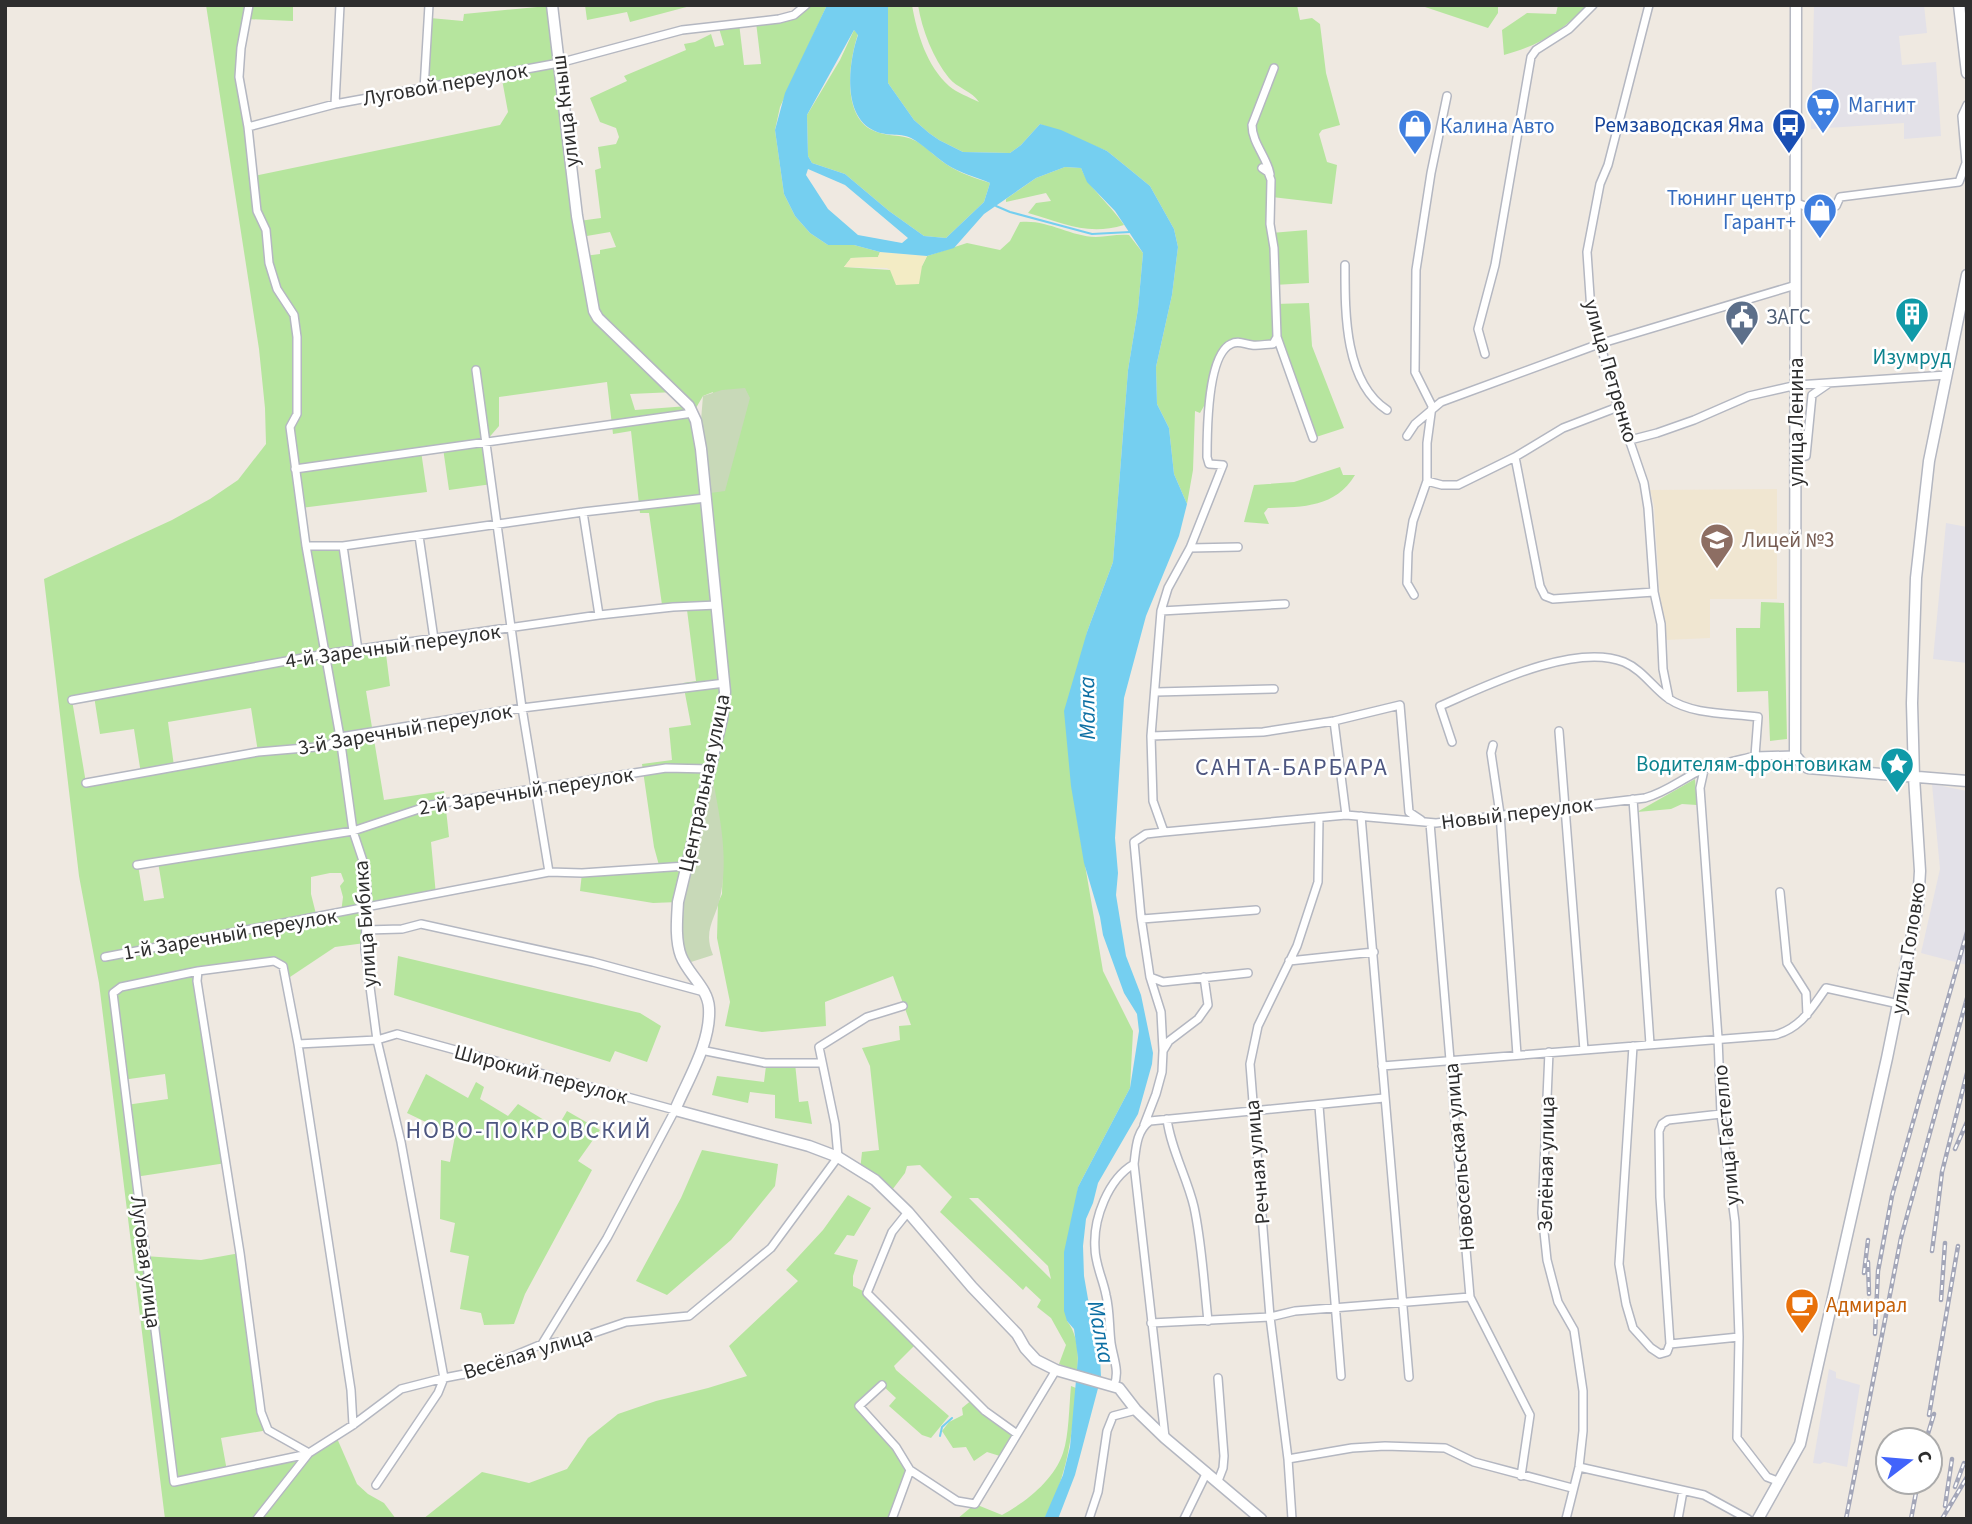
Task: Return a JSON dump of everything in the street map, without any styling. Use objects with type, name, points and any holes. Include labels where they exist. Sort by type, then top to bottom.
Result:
[{"type":"street","name":"улица Бибика","points":[[249,5],[239,77],[248,127],[257,211],[266,230],[270,263],[277,289],[293,315],[298,337],[297,414],[290,427],[295,469],[353,831],[365,867],[365,949],[377,1040],[401,1142],[444,1378]]},
{"type":"street","points":[[335,104],[340,5]]},
{"type":"street","points":[[424,89],[429,5]]},
{"type":"street","name":"улица Кныш","points":[[552,5],[577,216]]},
{"type":"street","points":[[1485,354],[1478,329],[1495,265],[1531,57],[1536,50],[1569,29],[1593,5]]},
{"type":"street","name":"улица Петренко","points":[[1649,5],[1608,165],[1600,184],[1587,252],[1591,311],[1599,344],[1644,483],[1654,592],[1661,624],[1663,670],[1669,699]]},
{"type":"street","name":"улица Ленина","points":[[1795,755],[1796,5]]},
{"type":"street","points":[[1959,5],[1967,73]]},
{"type":"street","name":"Луговой переулок","points":[[248,127],[335,104],[559,63],[682,30],[779,19],[794,15],[805,7]]},
{"type":"street","points":[[1274,68],[1252,125],[1252,135],[1267,161],[1270,175],[1270,224],[1277,337],[1313,438]]},
{"type":"street","points":[[1414,594],[1407,583],[1408,552],[1413,521],[1427,481],[1427,443],[1432,403],[1415,372],[1416,270],[1430,173],[1447,96]]},
{"type":"street","points":[[1794,202],[1810,208],[1836,206],[1840,197],[1959,182],[1966,163],[1962,116],[1967,105]]},
{"type":"street","points":[[1262,168],[1270,175]]},
{"type":"street","name":"Центральная улица","points":[[542,1344],[607,1238],[675,1110],[701,1050],[709,1008],[704,992],[683,959],[677,913],[725,701],[701,449],[693,413],[675,392],[598,318],[590,296],[577,216]]},
{"type":"street","points":[[1345,265],[1345,306],[1351,349],[1363,385],[1371,398],[1387,410]]},
{"type":"street","name":"улица Головко","points":[[1758,1519],[1800,1444],[1899,1004],[1919,892],[1914,777],[1913,640],[1916,578],[1929,461],[1967,275]]},
{"type":"street","points":[[1407,436],[1415,424],[1441,402],[1599,344],[1796,285]]},
{"type":"street","points":[[1164,832],[1153,801],[1151,736],[1161,611],[1168,588],[1190,548],[1223,465],[1209,464],[1207,457],[1208,399],[1221,356],[1229,344],[1273,344],[1277,337]]},
{"type":"street","points":[[476,370],[522,708],[549,872]]},
{"type":"street","points":[[1630,440],[1682,425],[1749,396],[1797,385],[1947,374]]},
{"type":"street","points":[[1796,459],[1804,459],[1806,456],[1812,395],[1832,382]]},
{"type":"street","points":[[1427,481],[1458,485],[1515,457],[1563,428],[1618,407]]},
{"type":"street","points":[[295,469],[693,413]]},
{"type":"street","points":[[1515,457],[1540,586],[1545,596],[1553,599],[1654,592]]},
{"type":"street","points":[[306,546],[343,546],[583,512],[706,498]]},
{"type":"street","points":[[583,512],[599,615]]},
{"type":"street","points":[[419,536],[433,639]]},
{"type":"street","points":[[343,546],[358,650]]},
{"type":"street","points":[[1190,548],[1238,547]]},
{"type":"street","points":[[1161,611],[1285,604]]},
{"type":"street","name":"4-й Заречный переулок","points":[[72,700],[324,654],[599,615],[673,607],[717,606]]},
{"type":"street","points":[[1452,742],[1440,706],[1555,661],[1591,657],[1623,662],[1643,674],[1669,699],[1687,708],[1758,717],[1755,756]]},
{"type":"street","name":"3-й Заречный переулок","points":[[86,783],[258,752],[328,746],[340,737],[522,708],[725,683]]},
{"type":"street","points":[[1156,692],[1274,689]]},
{"type":"street","name":"Новосельская улица","points":[[1334,721],[1400,705],[1409,812],[1427,823],[1451,1060],[1470,1297],[1530,1415],[1521,1476]]},
{"type":"street","points":[[1151,736],[1263,732],[1334,721],[1346,815]]},
{"type":"street","points":[[1559,731],[1584,1050]]},
{"type":"street","points":[[1493,745],[1491,752],[1500,814],[1517,1055]]},
{"type":"street","points":[[1795,755],[1808,768],[1967,781]]},
{"type":"street","name":"Новый переулок","points":[[1142,919],[1134,842],[1146,834],[1346,815],[1427,823],[1566,808],[1661,793],[1704,770],[1755,756],[1795,755]]},
{"type":"street","name":"2-й Заречный переулок","points":[[137,865],[353,831],[431,805],[666,768],[710,769]]},
{"type":"street","name":"улица Гастелло","points":[[1704,770],[1700,788],[1721,1115],[1735,1222],[1739,1337],[1737,1438],[1768,1477],[1780,1482]]},
{"type":"street","points":[[1633,799],[1650,1044]]},
{"type":"street","points":[[1361,816],[1409,1377]]},
{"type":"street","name":"Речная улица","points":[[1292,1519],[1288,1459],[1270,1317],[1250,1064],[1258,1026],[1297,946],[1318,882],[1318,818]]},
{"type":"street","name":"1-й Заречный переулок","points":[[105,957],[549,872],[582,873],[686,866]]},
{"type":"street","points":[[1780,892],[1787,963],[1806,993],[1807,1015]]},
{"type":"street","points":[[1165,1438],[1134,1164],[1140,1132],[1147,1123],[1156,1094],[1163,1051],[1161,1012],[1150,977],[1142,919],[1256,910]]},
{"type":"street","points":[[366,930],[402,929],[421,924],[593,962],[704,992]]},
{"type":"street","points":[[1289,961],[1374,952]]},
{"type":"street","points":[[309,1453],[268,1430],[261,1412],[240,1252],[197,981],[198,971],[274,961],[283,966],[298,1044],[351,1390],[353,1425]]},
{"type":"street","name":"Луговая улица","points":[[198,971],[121,987],[113,993],[174,1482],[309,1453]]},
{"type":"street","points":[[1150,977],[1163,982],[1248,973]]},
{"type":"street","points":[[1163,1051],[1169,1041],[1198,1019],[1208,1005],[1204,977]]},
{"type":"street","points":[[1382,1066],[1765,1036],[1794,1028],[1826,989],[1899,1004]]},
{"type":"street","points":[[838,1157],[835,1124],[819,1046],[867,1017],[903,1006]]},
{"type":"street","name":"Широкий переулок","points":[[298,1044],[377,1040],[397,1034],[779,1137],[838,1157],[875,1180],[908,1212],[972,1287],[1017,1334],[1036,1360],[1061,1371]]},
{"type":"street","points":[[1633,1046],[1619,1264],[1633,1328],[1660,1354],[1668,1352],[1670,1344],[1660,1197],[1659,1131],[1661,1124],[1668,1120],[1721,1115]]},
{"type":"street","points":[[701,1050],[765,1063],[822,1063]]},
{"type":"street","name":"Зелёная улица","points":[[1549,1052],[1542,1213],[1547,1260],[1558,1302],[1574,1330],[1583,1391],[1583,1431],[1566,1519]]},
{"type":"street","points":[[1147,1123],[1384,1098]]},
{"type":"street","points":[[1319,1106],[1341,1377]]},
{"type":"street","points":[[1167,1119],[1170,1140],[1195,1210],[1208,1321]]},
{"type":"street","name":"Весёлая улица","points":[[257,1519],[309,1453],[353,1425],[401,1389],[475,1372],[542,1344],[570,1341],[626,1322],[689,1315],[771,1248],[838,1157]]},
{"type":"street","points":[[1114,1385],[1117,1378],[1107,1296],[1096,1259],[1095,1237],[1099,1217],[1114,1183],[1118,1176],[1134,1164]]},
{"type":"street","points":[[908,1212],[892,1232],[867,1293],[985,1411],[1017,1434]]},
{"type":"street","points":[[1151,1323],[1270,1317],[1295,1311],[1335,1307],[1470,1297]]},
{"type":"street","points":[[1670,1344],[1739,1337]]},
{"type":"street","points":[[882,1385],[859,1406],[896,1447],[909,1470],[957,1501],[975,1504],[1017,1434],[1061,1371],[1114,1385],[1165,1438],[1261,1519]]},
{"type":"street","name":"Весёлая улица","points":[[376,1485],[438,1393],[444,1378]]},
{"type":"street","points":[[1218,1378],[1224,1455],[1218,1481]]},
{"type":"street","points":[[1089,1519],[1098,1492],[1107,1431],[1113,1416],[1136,1410]]},
{"type":"street","points":[[1288,1459],[1374,1447],[1445,1448],[1474,1462],[1572,1488]]},
{"type":"street","points":[[1578,1467],[1704,1495],[1748,1519]]},
{"type":"street","points":[[892,1519],[909,1470]]},
{"type":"street","points":[[1184,1519],[1207,1472]]},
{"type":"street","points":[[1678,1519],[1684,1490]]},
{"type":"shaded area","points":[[1814,5],[1924,5],[1927,33],[1899,36],[1902,65],[1936,62],[1941,136],[1904,139],[1904,123],[1811,129]]},
{"type":"shaded area","name":"Лицей №3","points":[[1777,489],[1777,599],[1710,599],[1710,638],[1665,640],[1654,505],[1650,490]]},
{"type":"shaded area","points":[[1946,523],[1967,527],[1967,663],[1933,659]]},
{"type":"shaded area","points":[[1932,784],[1967,791],[1967,965],[1921,953],[1940,869]]},
{"type":"shaded area","points":[[1829,1369],[1836,1372],[1836,1378],[1860,1385],[1847,1467],[1824,1462],[1813,1463]]},
{"type":"green space","points":[[206,5],[293,5],[293,21],[246,19],[239,77],[254,176],[500,125],[508,112],[501,74],[559,63],[579,221],[601,218],[595,170],[601,168],[598,147],[616,144],[619,137],[616,128],[600,122],[590,98],[627,81],[624,76],[686,50],[684,44],[711,34],[715,47],[724,45],[718,25],[739,23],[744,65],[761,64],[756,22],[779,19],[806,5],[827,5],[780,107],[775,130],[784,194],[795,216],[810,233],[828,245],[854,245],[880,252],[878,257],[851,258],[844,267],[890,270],[922,266],[927,256],[967,243],[1000,250],[1010,241],[1020,222],[1039,223],[1086,236],[1129,235],[1143,253],[1138,309],[1128,370],[1113,562],[1087,632],[1070,750],[1075,806],[1103,971],[1133,1031],[1130,1088],[1078,1187],[1067,1321],[1077,1345],[1077,1371],[1059,1364],[1066,1345],[1051,1318],[1037,1307],[1041,1300],[1026,1286],[1023,1290],[940,1212],[952,1197],[920,1165],[907,1166],[905,1173],[889,1194],[860,1171],[862,1152],[879,1150],[870,1066],[862,1048],[900,1040],[899,1026],[911,1025],[893,976],[825,1002],[826,1026],[762,1032],[725,1026],[730,1002],[717,938],[723,860],[715,850],[712,798],[716,754],[730,692],[707,469],[705,418],[713,392],[703,396],[693,413],[725,683],[678,902],[653,903],[580,891],[582,873],[660,869],[654,847],[642,764],[672,760],[669,728],[691,725],[683,683],[696,681],[687,610],[663,612],[649,513],[640,513],[631,431],[613,434],[607,382],[499,397],[499,426],[486,441],[492,484],[449,490],[443,448],[421,451],[427,492],[301,508],[306,546],[343,546],[358,650],[385,646],[390,686],[366,691],[384,800],[444,791],[449,837],[431,842],[436,895],[366,909],[365,943],[335,947],[287,979],[283,966],[273,961],[198,971],[226,1163],[135,1177],[145,1256],[201,1260],[240,1253],[261,1412],[268,1430],[221,1438],[227,1471],[308,1453],[336,1436],[357,1484],[384,1503],[396,1519],[165,1519],[99,983],[79,876],[44,579],[172,520],[238,480],[266,444],[259,349]],"holes":[[[610,232],[616,247],[600,250],[600,254],[584,256],[581,237]],[[675,392],[688,406],[635,410],[630,394]],[[94,696],[100,734],[134,729],[141,774],[86,783],[72,700]],[[251,708],[258,752],[174,766],[168,722]],[[158,862],[164,898],[144,901],[138,865]],[[341,873],[344,881],[340,886],[343,897],[341,913],[317,918],[311,894],[311,877]],[[165,1074],[168,1099],[126,1105],[122,1080]],[[969,1198],[978,1198],[1048,1266],[1051,1279]]]},
{"type":"green space","points":[[585,5],[694,5],[630,22],[627,12],[587,20]]},
{"type":"green space","points":[[888,5],[912,5],[920,38],[941,78],[959,93],[979,102],[952,81],[943,70],[929,43],[918,5],[1297,5],[1300,20],[1312,18],[1320,24],[1326,73],[1340,125],[1322,130],[1319,134],[1327,162],[1337,165],[1332,204],[1272,197],[1271,233],[1307,230],[1309,283],[1274,285],[1275,304],[1309,303],[1312,346],[1344,428],[1313,438],[1277,338],[1273,344],[1246,343],[1224,349],[1208,399],[1200,413],[1195,411],[1193,470],[1187,504],[1174,474],[1169,428],[1157,404],[1156,367],[1172,295],[1178,247],[1174,229],[1150,186],[1107,151],[1040,124],[1010,153],[963,152],[939,140],[914,120],[888,83]]},
{"type":"green space","points":[[1419,5],[1498,5],[1498,13],[1488,28]]},
{"type":"green space","points":[[1558,5],[1587,5],[1569,23],[1549,36],[1504,55],[1502,30],[1527,13],[1556,14]]},
{"type":"green space","points":[[548,6],[554,57],[549,63],[426,85],[430,18],[463,21],[464,14]]},
{"type":"green space","points":[[854,30],[858,34],[852,58],[850,85],[855,111],[861,121],[876,132],[916,141],[951,167],[990,183],[984,202],[946,238],[924,236],[845,174],[812,163],[808,156],[807,115],[840,60]]},
{"type":"green space","points":[[1065,167],[1081,168],[1124,225],[1087,229],[1028,213],[1036,203],[1051,201],[1046,193],[1006,202],[1006,199],[1036,178]]},
{"type":"green space","points":[[745,388],[750,398],[725,491],[710,493],[701,420],[703,396],[722,390]]},
{"type":"green space","points":[[1340,467],[1343,475],[1355,475],[1347,486],[1328,500],[1305,506],[1268,508],[1264,513],[1269,524],[1244,522],[1254,485],[1294,482]]},
{"type":"green space","points":[[1761,602],[1784,603],[1787,739],[1770,741],[1768,691],[1737,692],[1736,628],[1760,628]]},
{"type":"green space","points":[[1695,779],[1697,805],[1682,804],[1671,809],[1637,812]]},
{"type":"green space","points":[[713,780],[722,836],[723,879],[709,938],[713,955],[691,962],[684,952],[681,931],[685,893]]},
{"type":"green space","points":[[398,956],[640,1013],[661,1026],[647,1062],[615,1051],[610,1062],[394,995]]},
{"type":"green space","points":[[795,1063],[799,1102],[808,1101],[812,1124],[775,1118],[775,1095],[750,1092],[748,1103],[712,1095],[717,1076],[764,1082],[766,1066]]},
{"type":"green space","points":[[426,1074],[468,1098],[476,1082],[484,1087],[480,1099],[508,1116],[518,1104],[557,1128],[567,1111],[600,1130],[578,1161],[592,1170],[525,1294],[514,1324],[484,1325],[481,1313],[460,1309],[469,1256],[450,1252],[455,1223],[440,1219],[441,1160],[450,1162],[455,1136],[407,1113]]},
{"type":"green space","points":[[702,1150],[778,1164],[775,1186],[731,1240],[667,1295],[636,1281],[681,1198]]},
{"type":"green space","points":[[848,1195],[871,1208],[854,1236],[847,1235],[834,1254],[858,1260],[853,1286],[867,1293],[917,1343],[894,1366],[896,1370],[949,1416],[931,1438],[922,1435],[889,1406],[896,1398],[882,1385],[859,1405],[896,1447],[910,1470],[889,1519],[423,1519],[482,1472],[529,1483],[567,1469],[588,1438],[618,1414],[747,1376],[729,1346],[798,1281],[786,1270],[823,1230]]},
{"type":"green space","points":[[1071,1386],[1076,1388],[1067,1455],[1058,1488],[1044,1519],[957,1519],[975,1504],[1002,1515],[1020,1504],[1046,1481],[1059,1463],[1065,1446]]},
{"type":"green space","points":[[973,1399],[1017,1434],[1003,1457],[987,1452],[974,1461],[966,1447],[953,1448],[942,1431],[949,1422],[963,1415],[962,1408]]},
{"type":"sand","points":[[880,252],[927,256],[919,284],[896,285],[887,268],[844,267],[851,258],[878,257]]},
{"type":"water","name":"Малка","points":[[827,5],[888,5],[888,83],[914,120],[929,133],[963,152],[1010,153],[1040,124],[1061,130],[1107,151],[1150,186],[1174,229],[1178,247],[1172,295],[1156,367],[1157,404],[1169,428],[1174,474],[1187,504],[1179,536],[1146,616],[1124,698],[1115,838],[1118,873],[1116,895],[1126,956],[1141,995],[1153,1053],[1152,1064],[1138,1114],[1098,1183],[1086,1219],[1084,1276],[1099,1333],[1101,1377],[1075,1475],[1058,1519],[1044,1519],[1063,1475],[1070,1447],[1078,1358],[1074,1329],[1067,1321],[1064,1311],[1064,1252],[1078,1187],[1130,1088],[1139,1031],[1137,1014],[1124,993],[1103,935],[1084,863],[1071,786],[1064,711],[1087,632],[1113,562],[1128,370],[1138,309],[1143,253],[1115,211],[1087,182],[1081,168],[1065,167],[1036,178],[984,214],[954,248],[927,256],[880,252],[854,245],[828,245],[810,233],[795,216],[784,194],[775,130],[785,93]],"holes":[[[854,30],[858,35],[852,58],[850,85],[855,111],[862,121],[877,132],[911,138],[951,167],[990,183],[984,202],[946,238],[924,236],[845,174],[812,163],[808,156],[807,115]],[[808,169],[845,185],[908,238],[902,243],[858,235],[828,209],[806,175]]]},
{"type":"waterway","points":[[996,206],[1092,234],[1130,232]]},
{"type":"waterway","points":[[940,1436],[942,1427],[952,1418]]},
{"type":"railway","points":[[1875,1334],[1878,1271],[1892,1196],[1967,932]]},
{"type":"railway","points":[[1846,1519],[1901,1238],[1967,998]]},
{"type":"railway","points":[[1936,1221],[1942,1172],[1967,1073]]},
{"type":"railway","points":[[1955,1149],[1967,1122]]},
{"type":"railway","points":[[1932,1251],[1937,1213]]},
{"type":"railway","points":[[1864,1273],[1868,1240]]},
{"type":"railway","points":[[1941,1300],[1945,1243]]},
{"type":"railway","points":[[1929,1415],[1958,1246]]},
{"type":"railway","points":[[1868,1262],[1869,1294]]},
{"type":"railway","points":[[1930,1426],[1934,1414]]},
{"type":"railway","points":[[1945,1506],[1952,1459]]},
{"type":"railway","points":[[1955,1487],[1964,1463]]},
{"type":"railway","points":[[1942,1519],[1967,1477]]},
{"type":"railway","points":[[1911,1519],[1915,1496]]},
{"type":"place","name":"Магнит","points":[[1823,135]]},
{"type":"place","name":"Ремзаводская Яма","points":[[1789,155]]},
{"type":"place","name":"Калина Авто","points":[[1415,156]]},
{"type":"place","name":"Тюнинг центр Гарант+","points":[[1820,240]]},
{"type":"place","name":"Изумруд","points":[[1912,344]]},
{"type":"place","name":"ЗАГС","points":[[1742,347]]},
{"type":"place","name":"Лицей №3","points":[[1717,570]]},
{"type":"place","name":"Водителям-фронтовикам","points":[[1897,794]]},
{"type":"place","name":"Адмирал","points":[[1802,1335]]},
{"type":"district","name":"САНТА-БАРБАРА","points":[[1292,767]]},
{"type":"district","name":"НОВО-ПОКРОВСКИЙ","points":[[529,1130]]}]
